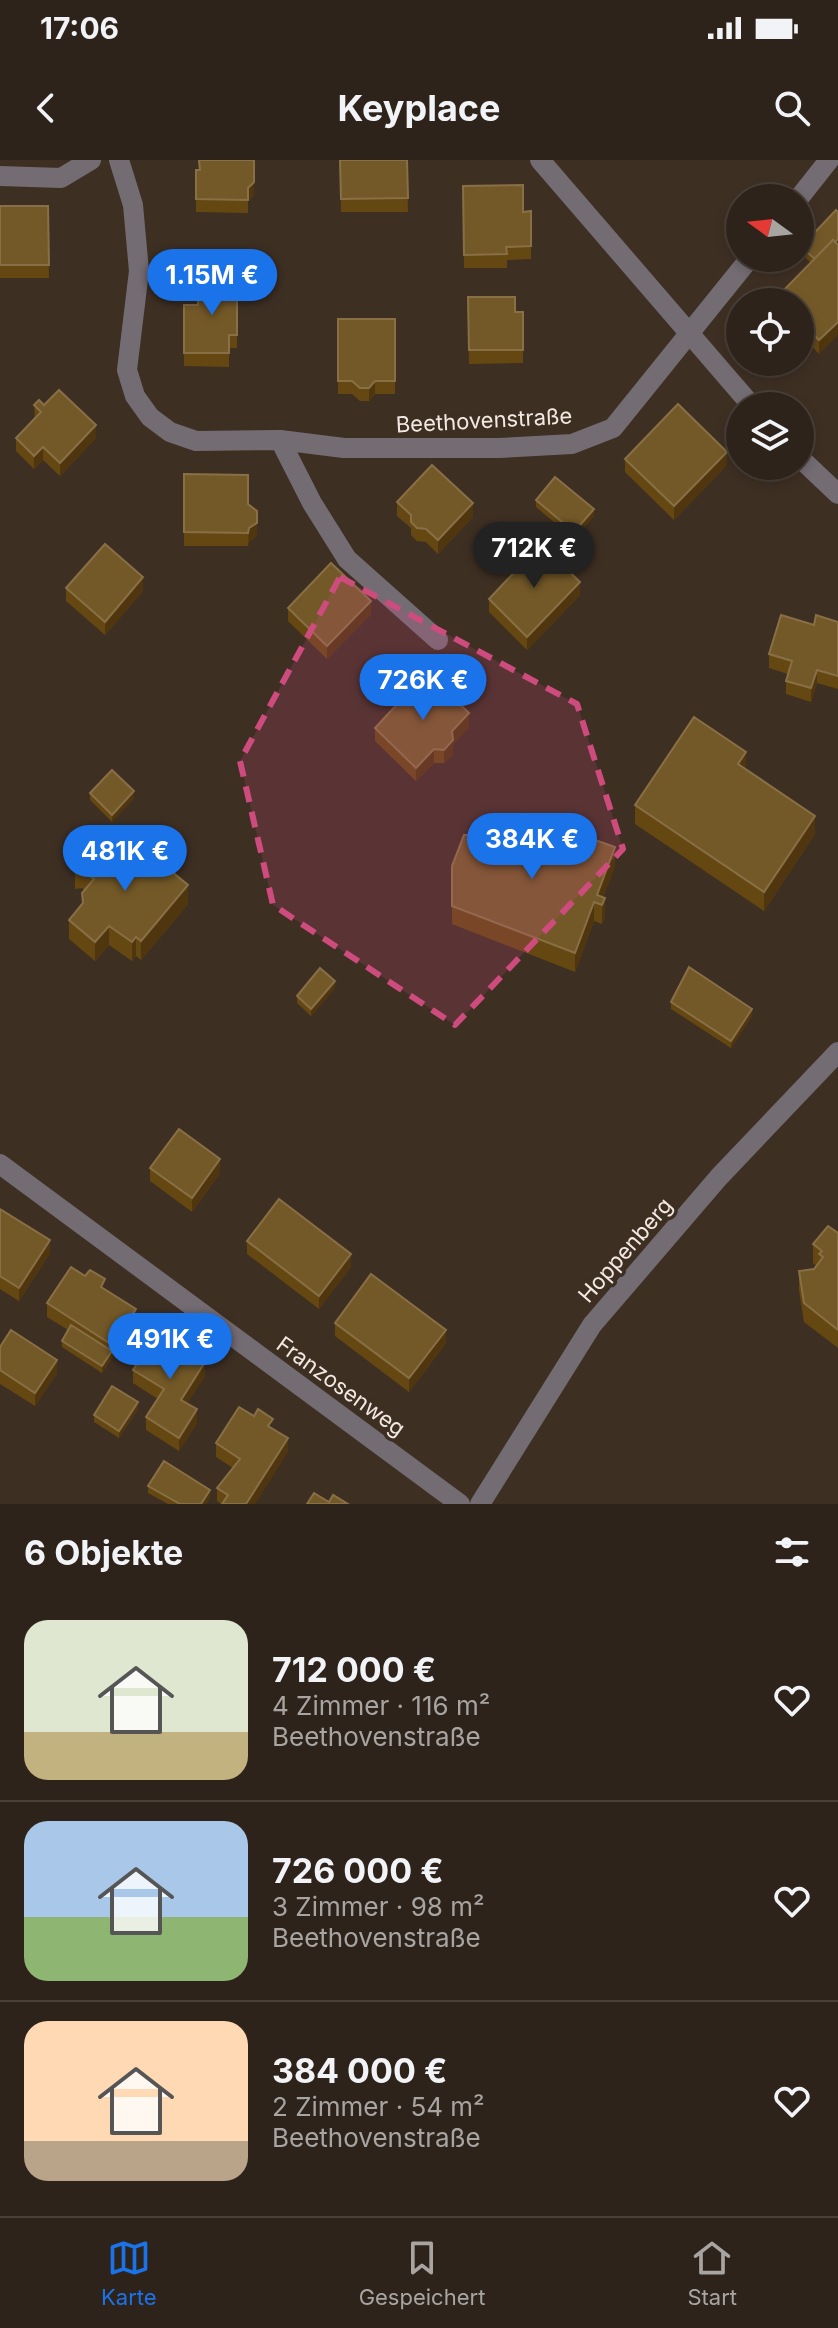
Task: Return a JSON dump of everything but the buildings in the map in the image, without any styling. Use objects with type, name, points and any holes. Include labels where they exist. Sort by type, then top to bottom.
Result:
[{"type":"street","points":[[0,176],[61,178],[91,160]]},
{"type":"street","name":"Beethovenstraße","points":[[119,160],[133,205],[139,271],[127,370],[135,396],[150,417],[170,432],[196,441],[280,440],[344,448],[499,448],[572,444],[613,428],[739,272]]},
{"type":"street","points":[[540,160],[740,392]]},
{"type":"street","points":[[810,184],[829,160]]},
{"type":"street","points":[[280,440],[312,503],[347,559],[438,640]]},
{"type":"street","points":[[814,471],[838,494]]},
{"type":"street","name":"Hoppenberg","points":[[480,1504],[592,1325],[719,1177],[838,1052]]},
{"type":"street","name":"Franzosenweg","points":[[0,1164],[460,1504]]},
{"type":"highlighted area","points":[[340,577],[577,704],[623,849],[455,1025],[273,905],[240,761]]}]
